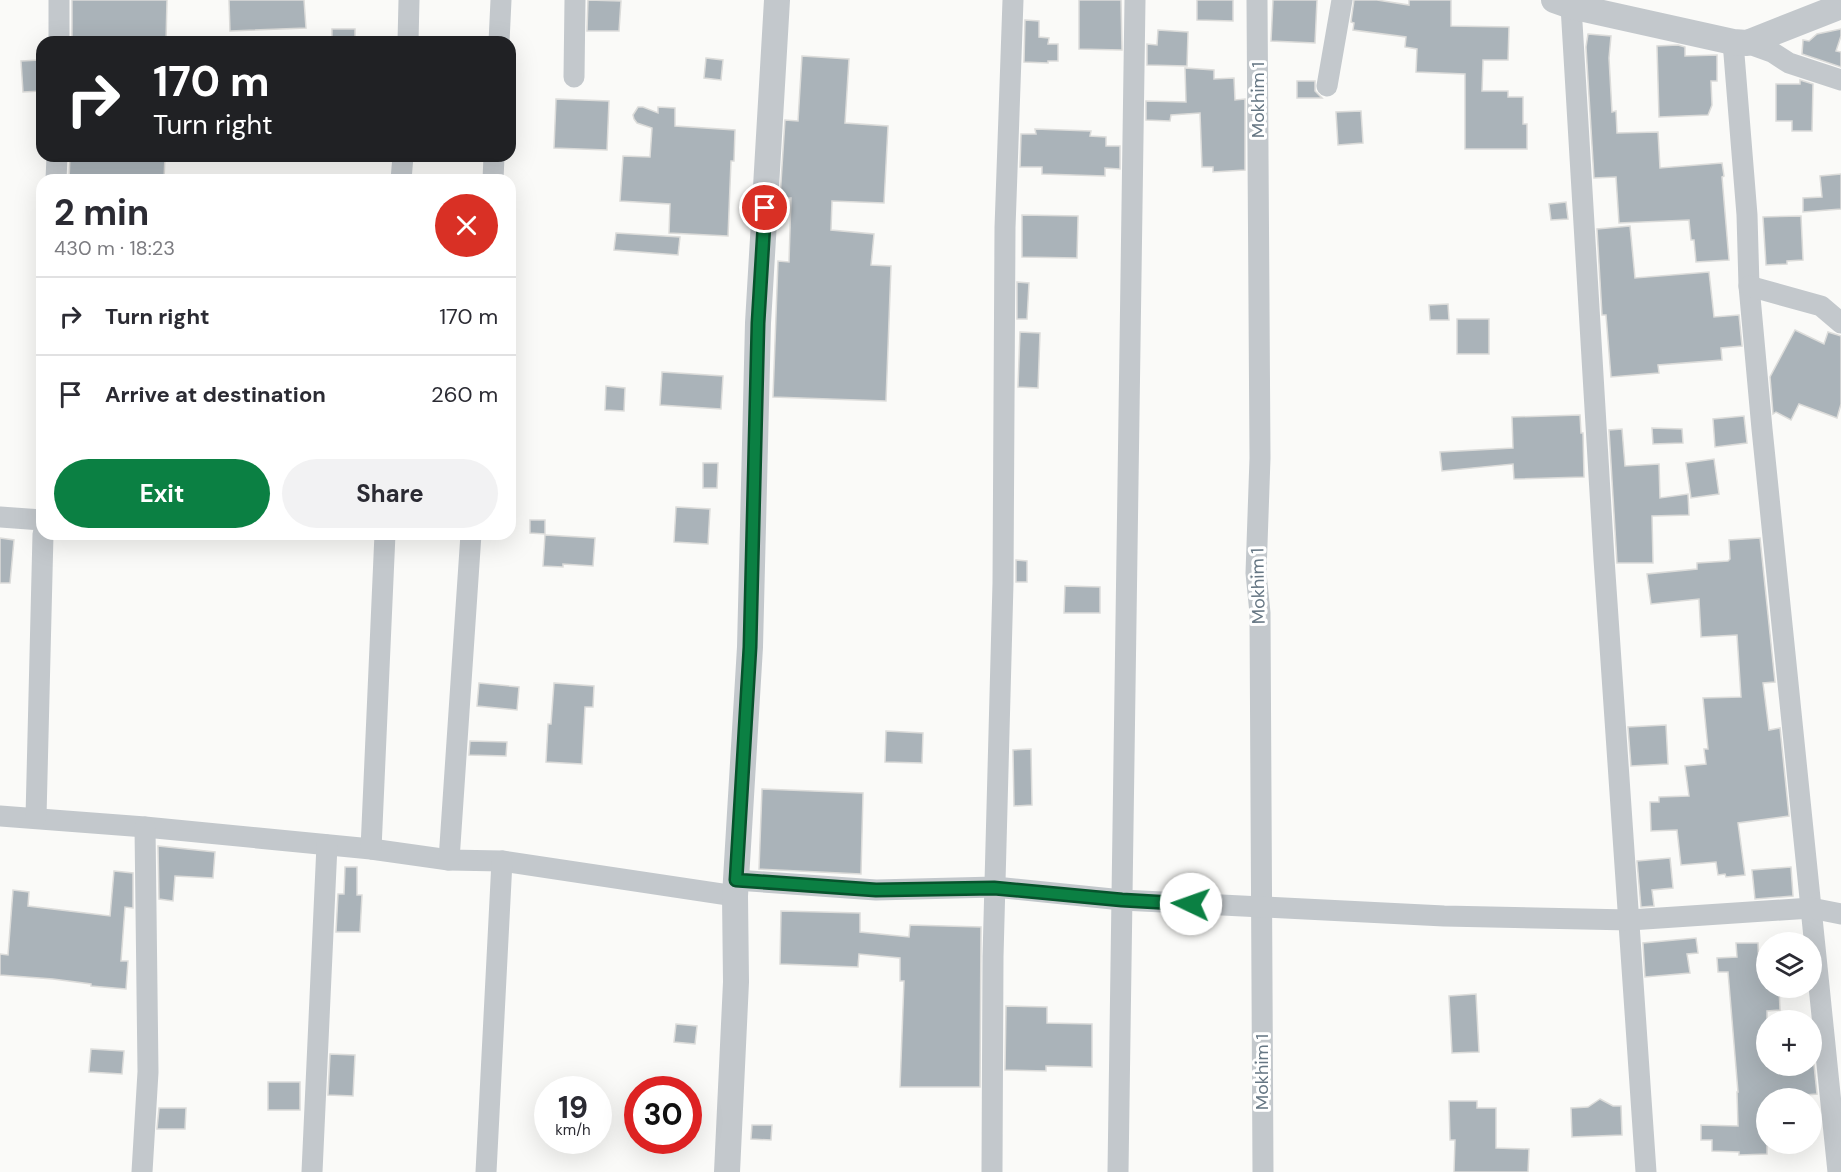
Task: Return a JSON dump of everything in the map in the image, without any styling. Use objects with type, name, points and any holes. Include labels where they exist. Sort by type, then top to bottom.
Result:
[{"type":"street","points":[[59,0],[59,36]]},
{"type":"street","points":[[408,36],[409,0]]},
{"type":"street","points":[[499,36],[501,0]]},
{"type":"street","points":[[574,77],[575,0]]},
{"type":"street","points":[[727,1172],[736,982],[736,888],[750,647],[758,323],[777,0]]},
{"type":"street","points":[[992,1172],[994,888],[1003,583],[1005,228],[1013,0]]},
{"type":"street","points":[[1118,1172],[1135,0]]},
{"type":"street","name":"Mokhim 1","points":[[1257,0],[1260,458],[1256,573],[1260,613],[1263,1172]]},
{"type":"street","points":[[1327,86],[1342,0]]},
{"type":"street","points":[[1646,1172],[1630,920],[1562,3],[1740,42],[1772,52],[1789,63],[1841,80]]},
{"type":"street","points":[[1740,42],[1841,6]]},
{"type":"street","points":[[1740,42],[1749,286],[1838,1172]]},
{"type":"street","points":[[1749,286],[1821,306],[1841,323]]},
{"type":"street","points":[[0,517],[36,520]]},
{"type":"street","points":[[36,817],[43,540]]},
{"type":"street","points":[[371,849],[385,540]]},
{"type":"street","points":[[448,860],[471,540]]},
{"type":"street","points":[[0,816],[36,817],[371,849],[448,860],[502,861],[736,888],[876,890],[994,888],[1122,900],[1444,916],[1630,920],[1811,908],[1841,914]]},
{"type":"street","points":[[142,1172],[148,1072],[145,827]]},
{"type":"street","points":[[312,1172],[327,845]]},
{"type":"street","points":[[486,1172],[502,861]]},
{"type":"building","points":[[72,0],[167,0],[166,36],[72,36]]},
{"type":"building","points":[[229,0],[304,0],[306,28],[230,31]]},
{"type":"building","points":[[588,0],[621,1],[619,31],[587,31]]},
{"type":"building","points":[[1079,0],[1121,0],[1122,50],[1079,49]]},
{"type":"building","points":[[1197,0],[1233,0],[1233,21],[1197,20]]},
{"type":"building","points":[[1273,0],[1317,0],[1315,43],[1271,41]]},
{"type":"building","points":[[1354,0],[1377,0],[1409,5],[1409,0],[1451,0],[1451,26],[1509,27],[1508,60],[1483,60],[1482,91],[1508,91],[1508,97],[1523,97],[1523,124],[1527,124],[1527,149],[1465,149],[1465,74],[1416,72],[1417,49],[1405,47],[1406,37],[1353,30],[1354,23],[1351,22]]},
{"type":"building","points":[[1025,20],[1039,21],[1039,37],[1049,38],[1048,44],[1058,44],[1058,61],[1024,62]]},
{"type":"building","points":[[332,29],[355,29],[355,36],[332,36]]},
{"type":"building","points":[[1841,29],[1836,51],[1841,52],[1841,67],[1802,54],[1803,40],[1809,41],[1817,34]]},
{"type":"building","points":[[1158,30],[1188,32],[1187,66],[1147,65],[1147,44],[1157,45]]},
{"type":"building","points":[[1588,34],[1611,36],[1609,58],[1612,112],[1616,111],[1617,133],[1658,132],[1660,168],[1722,163],[1729,260],[1696,262],[1689,220],[1619,223],[1616,177],[1594,178],[1586,47]]},
{"type":"building","points":[[1657,46],[1685,47],[1685,56],[1717,55],[1717,81],[1711,81],[1712,105],[1708,115],[1659,117]]},
{"type":"building","points":[[802,56],[849,59],[845,123],[888,126],[884,203],[832,201],[831,230],[874,234],[871,265],[891,266],[886,401],[773,397],[778,261],[789,262],[791,198],[780,198],[785,120],[798,121]]},
{"type":"building","points":[[706,58],[723,60],[721,80],[704,78]]},
{"type":"building","points":[[36,60],[36,91],[23,92],[21,61]]},
{"type":"building","points":[[1185,68],[1214,70],[1214,79],[1234,78],[1235,100],[1245,99],[1245,170],[1213,172],[1213,167],[1202,167],[1200,113],[1171,115],[1170,121],[1146,120],[1146,101],[1186,102]]},
{"type":"building","points":[[1800,80],[1813,84],[1812,131],[1792,131],[1792,121],[1776,121],[1776,84],[1800,84]]},
{"type":"building","points":[[1297,81],[1315,81],[1315,91],[1322,98],[1297,98]]},
{"type":"building","points":[[556,99],[609,101],[607,150],[554,148]]},
{"type":"building","points":[[638,107],[658,113],[658,107],[675,108],[675,126],[735,130],[734,161],[731,161],[728,236],[669,233],[670,204],[620,201],[623,156],[650,157],[652,128],[637,123],[634,119],[633,115]]},
{"type":"building","points":[[1361,111],[1363,143],[1338,145],[1336,112]]},
{"type":"building","points":[[1035,129],[1091,131],[1090,136],[1106,137],[1106,146],[1120,146],[1120,169],[1105,168],[1105,176],[1042,174],[1042,167],[1020,167],[1021,134],[1036,134]]},
{"type":"building","points":[[70,162],[165,162],[164,174],[69,174]]},
{"type":"building","points":[[1841,174],[1841,209],[1803,212],[1803,198],[1822,197],[1820,176]]},
{"type":"building","points":[[1566,202],[1568,219],[1551,220],[1549,204]]},
{"type":"building","points":[[1022,215],[1078,216],[1077,258],[1022,257]]},
{"type":"building","points":[[1801,216],[1803,260],[1787,261],[1787,264],[1766,265],[1763,217]]},
{"type":"building","points":[[1630,226],[1635,278],[1709,272],[1714,317],[1739,315],[1742,346],[1721,348],[1722,360],[1658,365],[1659,373],[1611,377],[1606,315],[1602,315],[1597,229]]},
{"type":"building","points":[[616,233],[680,237],[678,255],[614,250]]},
{"type":"building","points":[[1017,282],[1029,283],[1027,319],[1017,319]]},
{"type":"building","points":[[1448,304],[1449,320],[1430,320],[1429,305]]},
{"type":"building","points":[[1457,319],[1489,319],[1489,354],[1457,354]]},
{"type":"building","points":[[1795,330],[1824,344],[1828,332],[1841,336],[1841,404],[1837,418],[1799,404],[1791,420],[1776,412],[1773,414],[1770,377]]},
{"type":"building","points":[[1020,332],[1040,333],[1038,388],[1018,387]]},
{"type":"building","points":[[662,372],[723,376],[721,409],[660,405]]},
{"type":"building","points":[[606,386],[625,388],[624,411],[605,410]]},
{"type":"building","points":[[1580,415],[1581,433],[1583,433],[1584,477],[1514,479],[1513,464],[1442,471],[1440,452],[1513,448],[1512,417]]},
{"type":"building","points":[[1744,416],[1747,443],[1715,447],[1713,419]]},
{"type":"building","points":[[1652,428],[1682,429],[1683,443],[1653,444]]},
{"type":"building","points":[[1622,429],[1625,466],[1659,464],[1660,498],[1688,494],[1689,515],[1652,516],[1653,563],[1617,563],[1609,430]]},
{"type":"building","points":[[1714,459],[1719,494],[1691,498],[1686,463]]},
{"type":"building","points":[[703,463],[718,463],[717,488],[703,488]]},
{"type":"building","points":[[676,507],[710,509],[708,544],[674,542]]},
{"type":"building","points":[[530,520],[545,520],[545,534],[530,533]]},
{"type":"building","points":[[545,535],[595,538],[593,566],[563,564],[563,567],[543,566]]},
{"type":"building","points":[[0,538],[14,540],[10,583],[0,583]]},
{"type":"building","points":[[1760,538],[1775,682],[1763,683],[1769,730],[1780,728],[1789,816],[1738,823],[1745,875],[1726,877],[1725,874],[1718,875],[1716,862],[1681,865],[1677,830],[1651,831],[1650,802],[1659,802],[1659,797],[1689,796],[1685,766],[1706,764],[1704,749],[1708,749],[1703,698],[1741,697],[1737,635],[1701,637],[1699,599],[1651,604],[1647,574],[1697,569],[1697,563],[1728,561],[1730,559],[1729,540]]},
{"type":"building","points":[[1016,560],[1027,561],[1027,582],[1016,582]]},
{"type":"building","points":[[1065,586],[1100,587],[1100,613],[1064,613]]},
{"type":"building","points":[[479,683],[519,687],[517,710],[477,706]]},
{"type":"building","points":[[554,683],[594,686],[593,707],[585,707],[582,764],[546,762],[548,724],[551,724]]},
{"type":"building","points":[[1666,725],[1668,764],[1631,766],[1628,727]]},
{"type":"building","points":[[886,731],[923,733],[922,763],[885,762]]},
{"type":"building","points":[[470,741],[507,742],[506,756],[469,755]]},
{"type":"building","points":[[1031,749],[1032,805],[1014,806],[1013,750]]},
{"type":"building","points":[[762,789],[863,793],[861,874],[759,869]]},
{"type":"building","points":[[158,846],[215,852],[213,878],[175,876],[173,901],[159,899]]},
{"type":"building","points":[[1670,858],[1673,888],[1652,890],[1654,906],[1641,907],[1637,861]]},
{"type":"building","points":[[345,867],[357,867],[357,895],[362,895],[360,932],[336,932],[338,894],[344,894]]},
{"type":"building","points":[[1791,867],[1793,896],[1755,899],[1752,870]]},
{"type":"building","points":[[114,871],[133,873],[133,908],[125,907],[121,961],[128,961],[126,989],[53,979],[0,975],[0,954],[8,955],[13,890],[29,892],[28,906],[110,916]]},
{"type":"building","points":[[781,911],[860,913],[860,932],[909,937],[910,925],[981,927],[980,1087],[900,1087],[904,981],[900,981],[900,958],[859,954],[858,967],[780,964]]},
{"type":"building","points":[[1696,938],[1698,953],[1687,954],[1690,973],[1645,977],[1643,943]]},
{"type":"building","points":[[1736,943],[1756,943],[1756,998],[1779,998],[1780,1010],[1756,1010],[1756,1076],[1815,1076],[1816,1088],[1756,1088],[1756,1154],[1767,1154],[1739,1155],[1739,1152],[1712,1151],[1712,1140],[1701,1140],[1701,1125],[1738,1126],[1738,1092],[1728,972],[1718,972],[1717,958],[1737,957]]},
{"type":"building","points":[[1476,994],[1479,1052],[1452,1053],[1449,996]]},
{"type":"building","points":[[1006,1006],[1047,1007],[1047,1023],[1092,1024],[1092,1067],[1046,1066],[1046,1071],[1005,1070]]},
{"type":"building","points":[[676,1024],[697,1026],[695,1044],[674,1042]]},
{"type":"building","points":[[91,1049],[124,1051],[122,1074],[89,1072]]},
{"type":"building","points":[[330,1054],[355,1055],[353,1096],[328,1095]]},
{"type":"building","points":[[268,1082],[300,1082],[300,1110],[268,1110]]},
{"type":"building","points":[[1600,1099],[1613,1106],[1621,1106],[1622,1135],[1572,1137],[1571,1108],[1588,1107]]},
{"type":"building","points":[[1449,1101],[1477,1101],[1477,1108],[1496,1108],[1496,1148],[1529,1149],[1528,1172],[1454,1172],[1455,1140],[1450,1140]]},
{"type":"building","points":[[159,1108],[186,1108],[185,1129],[157,1129]]},
{"type":"building","points":[[752,1125],[772,1125],[771,1140],[751,1139]]},
{"type":"route","points":[[765,208],[758,323],[750,647],[736,880],[876,890],[994,888],[1191,904]]}]
